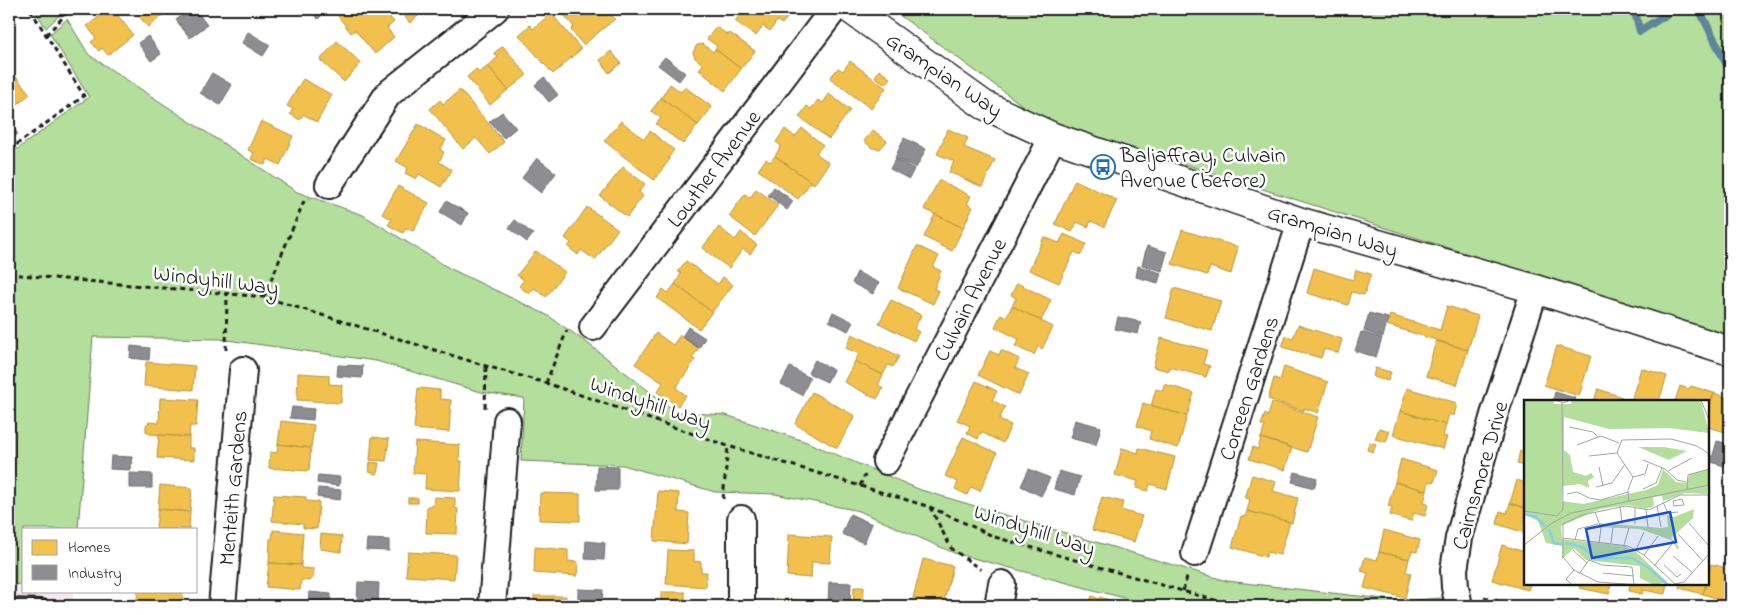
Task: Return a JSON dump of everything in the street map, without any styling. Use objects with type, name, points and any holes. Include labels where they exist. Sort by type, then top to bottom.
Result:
[{"type":"street","points":[[329,185],[388,94],[495,9]]},
{"type":"street","name":"Lowther Avenue","points":[[592,326],[834,9]]},
{"type":"street","name":"Grampian Way","points":[[850,9],[984,105],[1053,138],[1301,222],[1534,289],[1730,351]]},
{"type":"street","name":"Culvain Avenue","points":[[886,461],[1053,138]]},
{"type":"street","name":"Correen Gardens","points":[[1195,553],[1301,222]]},
{"type":"street","name":"Cairnsmore Drive","points":[[1459,606],[1454,570],[1459,538],[1494,415],[1534,289]]},
{"type":"street","name":"Menteith Gardens","points":[[222,606],[243,370]]},
{"type":"street","points":[[492,606],[507,420]]},
{"type":"street","points":[[741,519],[741,606]]},
{"type":"lane","points":[[9,605],[42,606]]},
{"type":"path","points":[[9,150],[84,96],[30,9]]},
{"type":"path","points":[[46,35],[66,14],[64,9]]},
{"type":"path","points":[[264,297],[304,201],[329,185]]},
{"type":"path","name":"Windyhill Way","points":[[9,274],[264,297],[546,383],[728,446],[930,507],[1005,540],[1221,602],[1273,606]]},
{"type":"path","points":[[227,293],[226,362],[243,370]]},
{"type":"path","points":[[546,383],[569,324],[592,326]]},
{"type":"path","points":[[486,366],[485,409],[507,420]]},
{"type":"path","points":[[728,446],[723,504],[741,519]]},
{"type":"path","points":[[930,507],[951,548],[1000,595]]},
{"type":"shaded area","points":[[22,584],[22,592],[73,592],[73,606],[9,606],[9,585]]},
{"type":"green space","points":[[34,9],[60,9],[63,12],[46,28]]},
{"type":"green space","points":[[891,9],[1730,9],[1730,337],[1041,119]]},
{"type":"green space","points":[[67,19],[89,55],[297,192],[363,215],[449,268],[547,315],[586,342],[676,412],[726,415],[804,441],[921,490],[1227,581],[1402,601],[1441,598],[1443,606],[1154,606],[954,553],[859,511],[775,494],[715,492],[623,465],[521,461],[524,398],[481,392],[376,361],[220,339],[93,337],[78,528],[22,528],[22,584],[9,585],[9,155],[89,97],[50,34]]},
{"type":"building: Homes","points":[[109,9],[113,9],[133,35],[108,55],[102,48],[99,51],[91,42],[96,38],[87,26]]},
{"type":"building: Homes","points":[[133,9],[171,9],[148,27]]},
{"type":"building: Homes","points":[[347,9],[369,9],[373,13],[378,9],[383,9],[394,22],[387,28],[394,37],[375,54],[355,30],[351,33],[338,16]]},
{"type":"building: Homes","points":[[398,9],[426,9],[410,23]]},
{"type":"building: Homes","points":[[559,9],[606,9],[615,19],[583,45],[571,30],[574,27]]},
{"type":"building: Homes","points":[[737,9],[785,9],[791,13],[782,24],[777,21],[770,31],[763,26],[756,36],[735,21],[742,12]]},
{"type":"building: Homes","points":[[551,13],[581,49],[553,74],[519,35],[530,25],[533,29]]},
{"type":"building: Homes","points":[[716,27],[728,35],[730,33],[755,51],[741,69],[715,49],[717,46],[707,39]]},
{"type":"building: Homes","points":[[337,41],[361,63],[344,82],[320,60]]},
{"type":"building: Homes","points":[[703,44],[713,52],[715,49],[741,69],[725,91],[699,70],[703,64],[695,58],[693,52],[697,45]]},
{"type":"building: Homes","points":[[503,46],[527,75],[508,90],[488,66],[498,57],[494,53]]},
{"type":"building: Homes","points":[[611,51],[621,63],[609,73],[600,60]]},
{"type":"building: Homes","points":[[850,61],[886,88],[871,109],[830,78],[838,68],[843,71]]},
{"type":"building: Homes","points":[[488,66],[508,90],[490,105],[467,77],[476,69],[479,73]]},
{"type":"building: Homes","points":[[9,68],[30,94],[9,111]]},
{"type":"building: Homes","points":[[879,70],[890,78],[886,84],[875,77]]},
{"type":"building: Homes","points":[[303,79],[332,95],[317,122],[303,114],[300,120],[290,114],[293,109],[287,106]]},
{"type":"building: Homes","points":[[670,84],[681,92],[685,87],[712,107],[698,125],[661,98]]},
{"type":"building: Homes","points":[[460,90],[504,142],[490,154],[476,138],[463,149],[430,109],[440,100],[443,104]]},
{"type":"building: Homes","points":[[829,94],[850,110],[829,139],[799,117],[807,106],[811,109],[818,100],[823,103]]},
{"type":"building: Homes","points":[[661,98],[698,125],[683,144],[656,124],[661,118],[651,111]]},
{"type":"building: Homes","points":[[261,121],[293,136],[280,165],[268,159],[265,165],[251,159],[254,153],[248,150]]},
{"type":"building: Homes","points":[[621,121],[644,139],[650,131],[674,150],[668,158],[670,159],[654,180],[604,141]]},
{"type":"building: Homes","points":[[418,124],[446,140],[440,150],[444,152],[439,162],[452,170],[441,187],[419,174],[416,179],[405,173],[408,168],[396,161]]},
{"type":"building: Homes","points":[[802,128],[823,145],[816,153],[829,163],[814,184],[775,156],[781,146],[776,142],[785,129],[795,137]]},
{"type":"building: Homes","points":[[948,129],[968,138],[964,147],[995,160],[982,187],[949,172],[954,161],[937,154]]},
{"type":"building: Homes","points":[[873,130],[887,141],[880,149],[872,148],[864,141]]},
{"type":"building: Homes","points":[[775,156],[811,182],[798,199],[758,170],[766,159],[770,162]]},
{"type":"building: Homes","points":[[623,167],[645,184],[639,192],[643,196],[627,217],[600,196]]},
{"type":"building: Homes","points":[[939,180],[971,196],[967,204],[973,207],[963,228],[924,209]]},
{"type":"building: Homes","points":[[1075,180],[1117,200],[1104,227],[1091,221],[1088,227],[1077,222],[1072,232],[1055,224]]},
{"type":"building: Homes","points":[[398,186],[429,203],[413,231],[406,228],[403,233],[388,225],[392,219],[382,214]]},
{"type":"building: Homes","points":[[756,189],[778,205],[755,236],[729,216],[745,194],[750,198]]},
{"type":"building: Homes","points":[[587,207],[618,229],[595,260],[581,250],[578,255],[568,247],[571,243],[565,238]]},
{"type":"building: Homes","points":[[935,214],[963,228],[952,251],[924,237]]},
{"type":"building: Homes","points":[[719,227],[735,240],[741,232],[757,245],[750,254],[743,249],[729,268],[702,248]]},
{"type":"building: Homes","points":[[1182,230],[1238,247],[1231,274],[1210,267],[1207,275],[1172,264]]},
{"type":"building: Homes","points":[[1064,234],[1086,244],[1081,255],[1074,252],[1059,283],[1029,270],[1044,237],[1059,243]]},
{"type":"building: Homes","points":[[917,246],[939,256],[933,267],[941,271],[934,289],[939,291],[933,304],[898,288]]},
{"type":"building: Homes","points":[[536,251],[565,272],[546,297],[534,288],[529,294],[519,286],[524,280],[517,275]]},
{"type":"building: Homes","points":[[686,261],[718,284],[723,277],[733,285],[712,312],[675,284],[681,274],[678,271]]},
{"type":"building: Homes","points":[[1314,268],[1353,280],[1356,270],[1371,274],[1364,295],[1352,292],[1348,305],[1307,293]]},
{"type":"building: Homes","points":[[1017,283],[1051,300],[1041,321],[1012,306],[1016,298],[1011,295]]},
{"type":"building: Homes","points":[[675,284],[712,312],[699,329],[657,298],[663,289],[668,293]]},
{"type":"building: Homes","points":[[1174,288],[1221,301],[1212,331],[1166,318]]},
{"type":"building: Homes","points":[[891,300],[921,315],[914,329],[919,332],[914,341],[879,323]]},
{"type":"building: Homes","points":[[1012,306],[1053,327],[1042,349],[1038,346],[1034,355],[1015,346],[1019,339],[995,327],[1001,314],[1006,317]]},
{"type":"building: Homes","points":[[1447,306],[1478,316],[1468,350],[1387,325],[1390,315],[1440,330]]},
{"type":"building: Homes","points":[[1298,325],[1342,339],[1338,353],[1324,349],[1321,358],[1282,347],[1286,336],[1293,338]]},
{"type":"building: Homes","points":[[656,333],[673,345],[680,335],[699,348],[692,358],[695,360],[676,388],[686,395],[678,406],[657,392],[663,383],[635,364]]},
{"type":"building: Homes","points":[[852,334],[899,356],[893,367],[888,365],[883,375],[855,361],[859,354],[846,348]]},
{"type":"building: Homes","points":[[1161,338],[1207,350],[1203,364],[1210,366],[1206,377],[1170,367],[1169,371],[1153,367]]},
{"type":"building: Homes","points":[[1436,341],[1468,350],[1457,385],[1426,376]]},
{"type":"building: Homes","points":[[1557,346],[1591,356],[1579,396],[1544,385]]},
{"type":"building: Homes","points":[[1001,350],[1019,359],[1015,368],[1029,374],[1019,395],[978,375],[990,351],[999,355]]},
{"type":"building: Homes","points":[[855,361],[883,375],[878,385],[883,388],[877,399],[844,382]]},
{"type":"building: Homes","points":[[146,362],[195,366],[193,390],[144,386]]},
{"type":"building: Homes","points":[[1284,367],[1328,382],[1318,413],[1304,408],[1304,411],[1268,399],[1274,378],[1280,380]]},
{"type":"building: Homes","points":[[1375,368],[1391,372],[1388,381],[1373,377]]},
{"type":"building: Homes","points":[[1641,368],[1667,376],[1659,400],[1631,400]]},
{"type":"building: Homes","points":[[298,373],[329,375],[329,384],[342,385],[341,403],[297,400]]},
{"type":"building: Homes","points":[[976,381],[997,391],[992,400],[1005,407],[999,420],[1011,425],[1003,443],[981,432],[978,439],[967,433],[970,426],[957,420]]},
{"type":"building: Homes","points":[[1164,384],[1194,393],[1187,416],[1151,406],[1156,389],[1163,391]]},
{"type":"building: Homes","points":[[1680,386],[1689,389],[1691,386],[1714,393],[1709,409],[1709,400],[1675,400]]},
{"type":"building: Homes","points":[[418,388],[440,390],[440,399],[451,400],[449,432],[414,429]]},
{"type":"building: Homes","points":[[1407,388],[1457,403],[1454,416],[1449,414],[1446,425],[1400,411]]},
{"type":"building: Homes","points":[[1598,389],[1622,397],[1620,400],[1594,400]]},
{"type":"building: Homes","points":[[812,392],[855,416],[837,448],[795,424]]},
{"type":"building: Homes","points":[[1714,393],[1730,399],[1730,414],[1725,432],[1709,427],[1709,409]]},
{"type":"building: Homes","points":[[160,398],[198,400],[196,426],[190,426],[189,437],[150,434],[146,432],[146,425],[149,422],[159,423]]},
{"type":"building: Homes","points":[[1272,402],[1318,417],[1307,452],[1261,438],[1265,426],[1261,425],[1265,414],[1268,416]]},
{"type":"building: Homes","points":[[1143,403],[1187,416],[1178,448],[1149,439],[1151,431],[1137,426]]},
{"type":"building: Homes","points":[[1400,411],[1446,425],[1443,436],[1447,437],[1443,449],[1393,435]]},
{"type":"building: Homes","points":[[281,421],[314,425],[311,448],[278,444]]},
{"type":"building: Homes","points":[[1379,428],[1390,431],[1386,442],[1375,439]]},
{"type":"building: Homes","points":[[159,435],[189,437],[189,448],[194,448],[194,460],[157,458]]},
{"type":"building: Homes","points":[[372,437],[389,439],[386,461],[370,460]]},
{"type":"building: Homes","points":[[963,437],[997,453],[980,491],[971,487],[967,495],[955,489],[958,482],[945,476]]},
{"type":"building: Homes","points":[[1261,438],[1292,448],[1285,470],[1249,459],[1253,447],[1258,449]]},
{"type":"building: Homes","points":[[415,442],[460,445],[459,461],[462,461],[460,491],[425,489],[426,474],[413,473]]},
{"type":"building: Homes","points":[[1369,442],[1376,444],[1373,452],[1367,450]]},
{"type":"building: Homes","points":[[278,444],[311,448],[309,471],[269,468],[270,452],[277,453]]},
{"type":"building: Homes","points":[[1122,448],[1138,453],[1139,448],[1175,457],[1167,489],[1150,484],[1148,491],[1136,488],[1138,481],[1115,475]]},
{"type":"building: Homes","points":[[1520,451],[1524,453],[1524,466],[1517,464]]},
{"type":"building: Homes","points":[[1401,459],[1438,470],[1434,482],[1429,481],[1427,491],[1395,482]]},
{"type":"building: Homes","points":[[370,462],[379,463],[377,474],[369,472]]},
{"type":"building: Homes","points":[[1252,475],[1276,482],[1273,491],[1298,498],[1292,523],[1247,511],[1250,499],[1245,498]]},
{"type":"building: Homes","points":[[1517,480],[1524,483],[1524,508],[1510,503]]},
{"type":"building: Homes","points":[[1395,482],[1427,491],[1424,502],[1428,504],[1425,516],[1414,513],[1411,521],[1390,515],[1392,507],[1388,506]]},
{"type":"building: Homes","points":[[160,485],[192,488],[190,512],[158,509]]},
{"type":"building: Homes","points":[[658,491],[679,493],[678,512],[689,513],[687,544],[654,541]]},
{"type":"building: Homes","points":[[540,493],[580,494],[580,521],[539,520]]},
{"type":"building: Homes","points":[[274,495],[306,497],[306,501],[319,502],[317,529],[303,528],[303,524],[272,521]]},
{"type":"building: Homes","points":[[434,497],[455,498],[455,508],[458,509],[457,534],[426,533],[427,506],[433,506]]},
{"type":"building: Homes","points":[[1102,497],[1123,502],[1121,510],[1142,516],[1134,542],[1092,530]]},
{"type":"building: Homes","points":[[408,498],[418,498],[418,503],[408,503]]},
{"type":"building: Homes","points":[[1510,503],[1524,508],[1524,533],[1497,524],[1500,511],[1507,513]]},
{"type":"building: Homes","points":[[158,509],[190,512],[189,528],[156,528]]},
{"type":"building: Homes","points":[[1247,511],[1290,522],[1280,555],[1267,552],[1266,557],[1232,547],[1241,516],[1245,517]]},
{"type":"building: Homes","points":[[273,530],[303,533],[301,565],[269,563],[270,539],[272,539]]},
{"type":"building: Homes","points":[[1384,530],[1420,540],[1417,552],[1412,551],[1409,559],[1379,552]]},
{"type":"building: Homes","points":[[321,534],[342,536],[341,552],[320,549]]},
{"type":"building: Homes","points":[[789,534],[832,537],[830,563],[812,562],[811,578],[787,576]]},
{"type":"building: Homes","points":[[1502,545],[1524,552],[1524,585],[1530,585],[1528,590],[1492,580]]},
{"type":"building: Homes","points":[[535,547],[568,550],[568,561],[578,562],[577,576],[534,573]]},
{"type":"building: Homes","points":[[668,550],[694,551],[694,561],[701,562],[701,572],[707,572],[706,587],[666,584]]},
{"type":"building: Homes","points":[[408,552],[456,555],[454,579],[406,576]]},
{"type":"building: Homes","points":[[1379,552],[1409,559],[1406,572],[1411,573],[1405,598],[1364,588],[1368,573],[1361,571],[1365,557],[1377,560]]},
{"type":"building: Homes","points":[[923,559],[953,566],[943,605],[913,598]]},
{"type":"building: Homes","points":[[269,563],[301,565],[301,568],[314,569],[313,578],[309,581],[301,580],[300,590],[266,587]]},
{"type":"building: Homes","points":[[1711,564],[1730,569],[1730,581],[1725,601],[1703,594],[1706,585],[1709,585]]},
{"type":"building: Homes","points":[[1580,585],[1611,585],[1609,594],[1579,588]]},
{"type":"building: Homes","points":[[1630,585],[1667,585],[1665,594],[1643,590],[1642,594],[1629,591]]},
{"type":"building: Homes","points":[[1680,585],[1706,585],[1703,594],[1679,588]]},
{"type":"building: Homes","points":[[854,587],[864,587],[863,606],[853,606]]},
{"type":"building: Homes","points":[[138,592],[183,592],[182,606],[136,606]]},
{"type":"building: Homes","points":[[661,592],[685,592],[685,603],[695,604],[695,606],[661,605]]},
{"type":"building: Homes","points":[[534,596],[566,596],[565,606],[534,606]]},
{"type":"building: Homes","points":[[1092,596],[1112,601],[1109,606],[1081,606],[1083,600],[1090,602]]},
{"type":"building: Homes","points":[[777,599],[811,601],[811,606],[777,606]]},
{"type":"building: Homes","points":[[402,601],[453,604],[453,606],[402,606]]},
{"type":"building: Industry","points":[[190,9],[195,9],[207,25],[190,38],[176,20]]},
{"type":"building: Industry","points":[[308,9],[325,9],[327,10],[318,19]]},
{"type":"building: Industry","points":[[248,32],[270,45],[263,56],[242,43]]},
{"type":"building: Industry","points":[[148,36],[161,54],[151,61],[138,43]]},
{"type":"building: Industry","points":[[665,57],[685,73],[679,81],[658,65]]},
{"type":"building: Industry","points":[[212,73],[232,85],[220,105],[200,93]]},
{"type":"building: Industry","points":[[544,77],[558,95],[549,102],[535,85]]},
{"type":"building: Industry","points":[[502,112],[516,128],[504,138],[489,122]]},
{"type":"building: Industry","points":[[9,122],[18,134],[9,141]]},
{"type":"building: Industry","points":[[904,138],[926,149],[916,168],[895,158]]},
{"type":"building: Industry","points":[[537,158],[556,173],[541,193],[522,178]]},
{"type":"building: Industry","points":[[895,159],[914,169],[909,179],[890,169]]},
{"type":"building: Industry","points":[[774,187],[793,201],[787,210],[768,195]]},
{"type":"building: Industry","points":[[446,201],[468,213],[462,225],[440,212]]},
{"type":"building: Industry","points":[[515,220],[533,234],[527,242],[509,228]]},
{"type":"building: Industry","points":[[1147,246],[1167,252],[1162,271],[1142,265]]},
{"type":"building: Industry","points":[[1138,266],[1161,273],[1158,283],[1136,277]]},
{"type":"building: Industry","points":[[857,272],[879,283],[873,294],[852,283]]},
{"type":"building: Industry","points":[[833,312],[853,322],[848,331],[829,321]]},
{"type":"building: Industry","points":[[1369,313],[1388,318],[1383,337],[1364,331]]},
{"type":"building: Industry","points":[[1118,317],[1141,322],[1138,334],[1115,329]]},
{"type":"building: Industry","points":[[688,327],[705,338],[699,348],[682,337]]},
{"type":"building: Industry","points":[[1361,332],[1382,338],[1376,357],[1355,351]]},
{"type":"building: Industry","points":[[131,346],[150,348],[149,360],[130,358]]},
{"type":"building: Industry","points":[[815,360],[833,370],[827,382],[808,373]]},
{"type":"building: Industry","points":[[338,365],[363,366],[362,378],[337,376]]},
{"type":"building: Industry","points":[[790,367],[810,378],[802,395],[781,384]]},
{"type":"building: Industry","points":[[1555,392],[1575,398],[1574,400],[1553,400]]},
{"type":"building: Industry","points":[[292,407],[314,409],[313,420],[290,418]]},
{"type":"building: Industry","points":[[1075,420],[1101,427],[1096,445],[1070,438]]},
{"type":"building: Industry","points":[[1717,441],[1729,444],[1724,466],[1711,462]]},
{"type":"building: Industry","points":[[111,456],[132,457],[131,470],[110,469]]},
{"type":"building: Industry","points":[[597,466],[618,467],[618,490],[596,490]]},
{"type":"building: Industry","points":[[1029,469],[1050,478],[1041,496],[1021,486]]},
{"type":"building: Industry","points":[[1059,471],[1080,477],[1075,495],[1054,489]]},
{"type":"building: Industry","points":[[1295,472],[1317,478],[1314,488],[1292,482]]},
{"type":"building: Industry","points":[[129,473],[152,474],[152,488],[129,488]]},
{"type":"building: Industry","points":[[318,475],[340,477],[339,486],[317,483]]},
{"type":"building: Industry","points":[[318,488],[341,490],[340,500],[317,497]]},
{"type":"building: Industry","points":[[850,514],[872,524],[864,543],[842,534]]},
{"type":"building: Industry","points":[[367,539],[389,540],[389,551],[366,550]]},
{"type":"building: Industry","points":[[586,541],[605,543],[604,560],[585,559]]},
{"type":"building: Industry","points":[[358,582],[379,583],[378,603],[357,602]]},
{"type":"building: Industry","points":[[829,582],[851,583],[850,604],[828,603]]},
{"type":"building: Industry","points":[[578,589],[603,590],[602,601],[578,600]]},
{"type":"building: Industry","points":[[309,592],[331,594],[330,606],[308,604]]},
{"type":"waterway","points":[[1634,9],[1640,31],[1675,9]]},
{"type":"waterway","points":[[1699,9],[1730,71]]},
{"type":"place","name":"Baljaffray, Culvain Avenue (before)","points":[[1103,167]]}]
